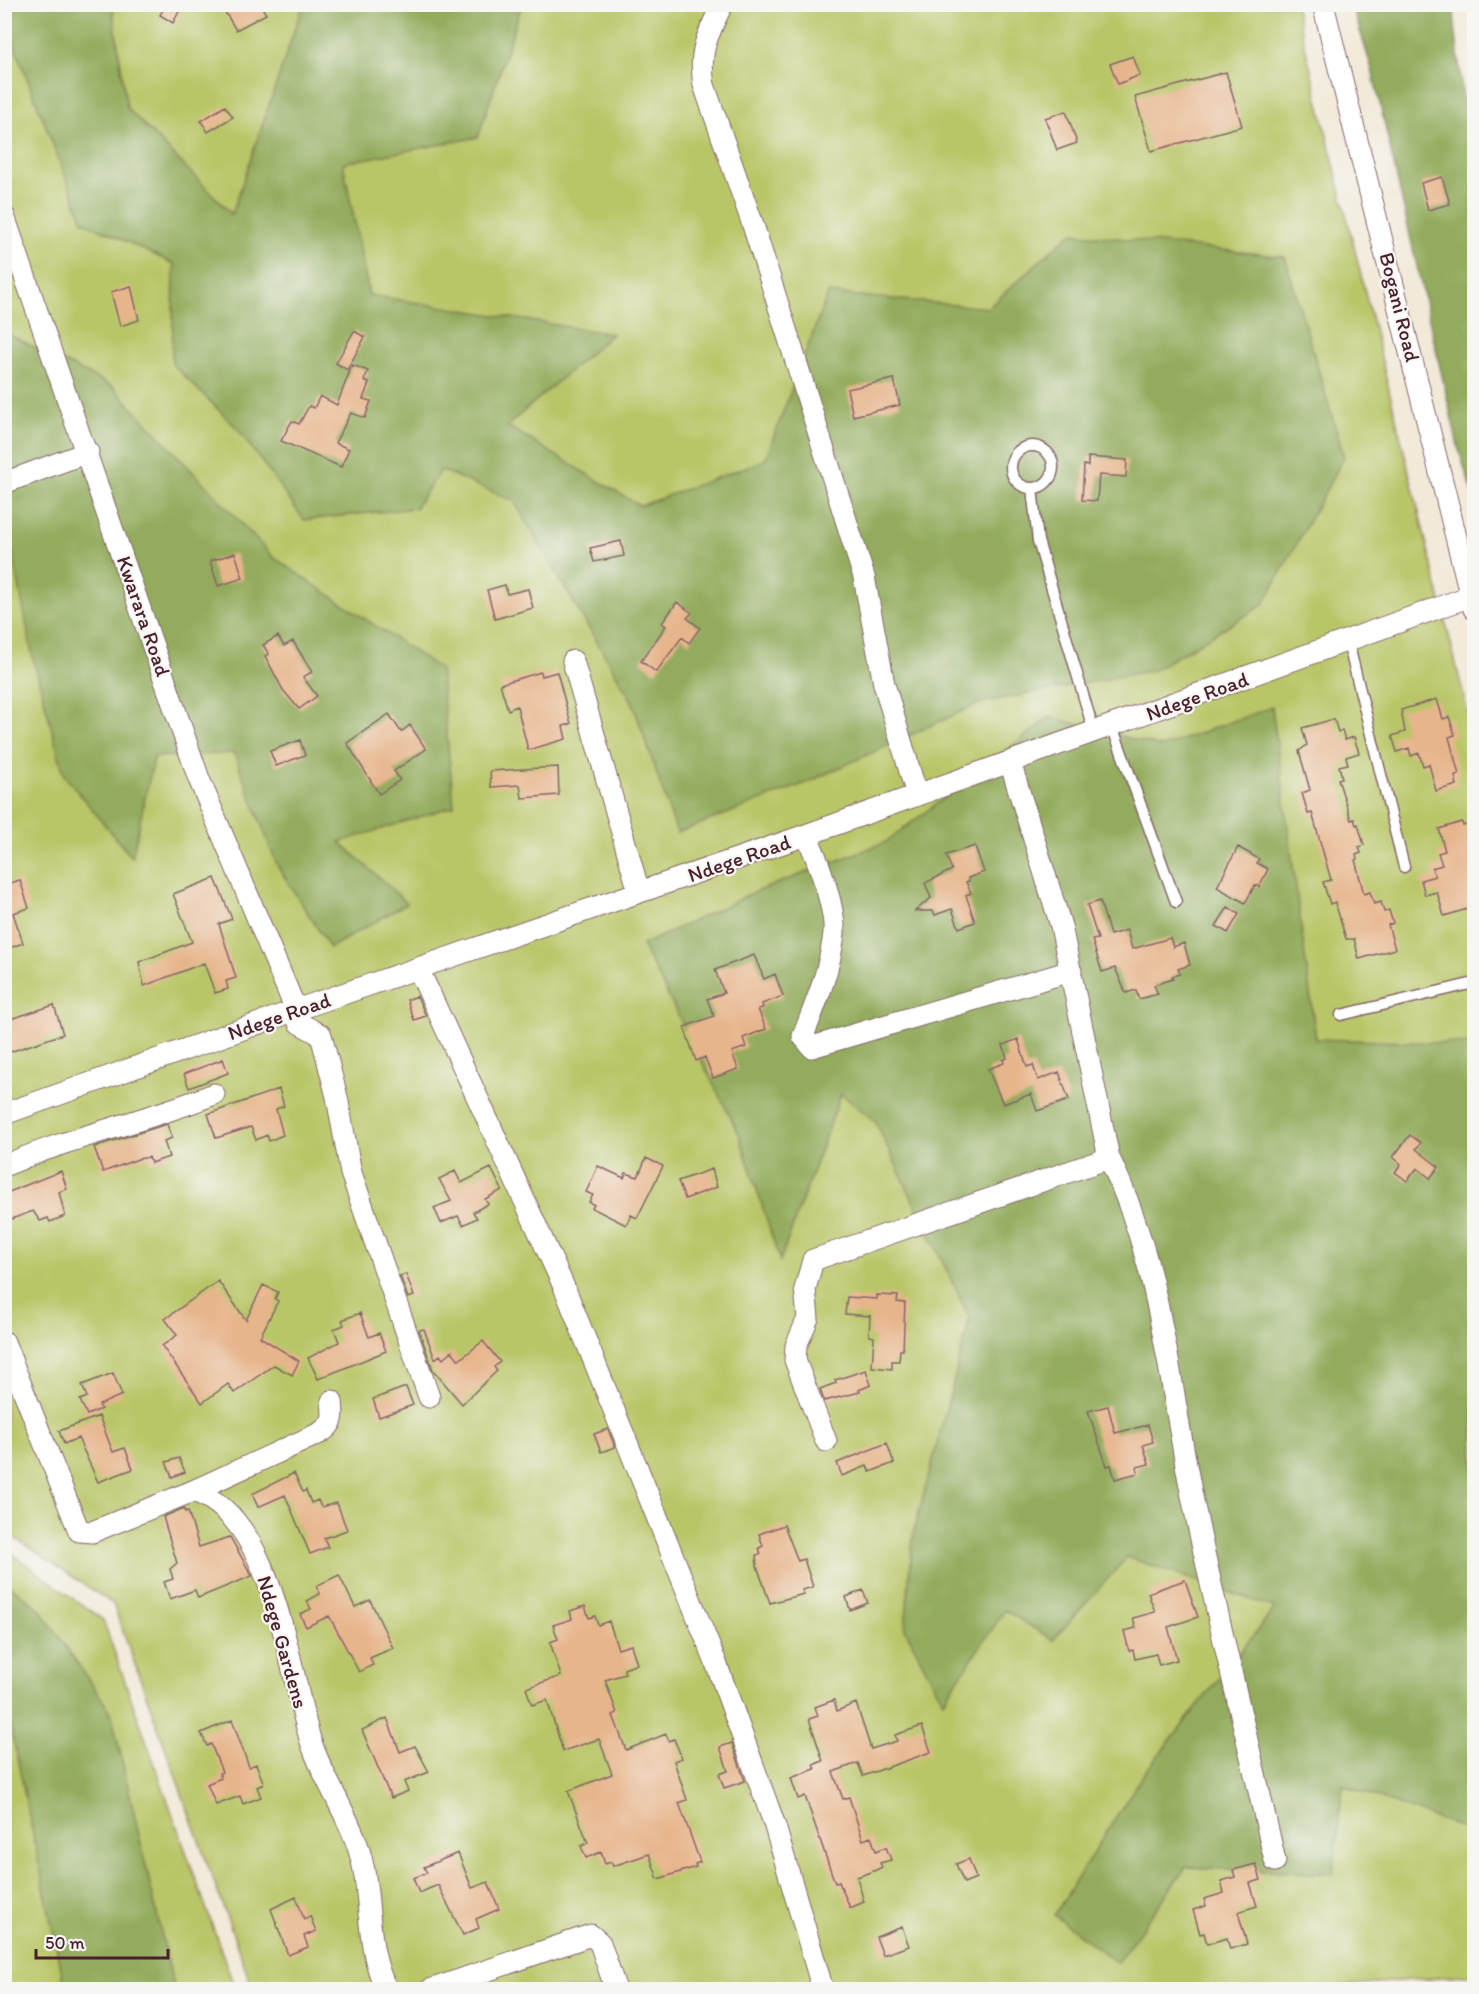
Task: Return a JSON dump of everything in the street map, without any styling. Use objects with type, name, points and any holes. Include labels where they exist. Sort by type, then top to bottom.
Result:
[{"type":"street","points":[[722,4],[702,48],[701,65],[704,85],[753,225],[864,577],[884,684],[917,795]]},
{"type":"street","name":"Bogani Road","points":[[1323,4],[1470,563],[1473,603]]},
{"type":"street","name":"Kwarara Road","points":[[4,216],[88,452],[199,779],[296,1010],[299,1023],[321,1035],[338,1097],[351,1173],[429,1397]]},
{"type":"street","points":[[4,483],[88,452]]},
{"type":"street","name":"Ndege Road","points":[[4,1114],[296,1010],[806,835],[1348,642],[1473,603]]},
{"type":"street","points":[[573,661],[639,892]]},
{"type":"street","points":[[1010,762],[1061,926],[1109,1158],[1123,1187],[1156,1287],[1193,1500],[1275,1861]]},
{"type":"street","points":[[806,835],[817,855],[834,931],[824,984],[803,1036],[812,1047],[1071,971]]},
{"type":"street","points":[[418,968],[565,1289],[717,1663],[774,1823],[823,1989]]},
{"type":"street","points":[[4,1166],[59,1144],[175,1110],[214,1094]]},
{"type":"street","points":[[826,1441],[795,1360],[796,1346],[808,1318],[805,1289],[813,1260],[1109,1158]]},
{"type":"street","points":[[4,1341],[79,1531],[92,1532],[193,1491],[320,1433],[332,1425],[334,1418],[332,1401]]},
{"type":"street","name":"Ndege Gardens","points":[[193,1491],[212,1499],[228,1513],[244,1534],[264,1572],[275,1600],[312,1745],[357,1843],[364,1871],[373,1944],[379,1973],[387,1989]]},
{"type":"street","points":[[429,1989],[591,1935],[600,1943],[616,1989]]},
{"type":"lane","points":[[1032,488],[1038,541],[1103,729],[1176,902]]},
{"type":"lane","points":[[1348,642],[1404,867]]},
{"type":"lane","points":[[1341,1015],[1474,983]]},
{"type":"green space","points":[[4,5],[1295,5],[1474,738],[1474,1974],[1301,1990],[253,1989],[113,1604],[5,1531]]},
{"type":"green space","points":[[17,5],[117,5],[113,11],[127,108],[232,214],[303,5],[531,5],[521,7],[478,137],[343,163],[369,295],[612,334],[507,426],[640,506],[765,460],[828,293],[988,308],[1071,233],[1285,257],[1344,457],[1263,605],[1154,670],[980,703],[806,783],[677,833],[632,701],[514,501],[441,470],[415,508],[304,520],[237,428],[172,364],[174,264],[83,221],[7,27]]},
{"type":"green space","points":[[1352,5],[1453,5],[1466,130],[1474,129],[1474,498],[1459,450],[1372,69]]},
{"type":"green space","points":[[4,332],[112,386],[273,557],[440,669],[454,806],[340,842],[407,903],[330,948],[277,865],[234,753],[154,757],[132,858],[64,775],[32,654],[14,558],[5,535]]},
{"type":"green space","points":[[1272,707],[1316,1039],[1474,1044],[1474,1832],[1343,1785],[1333,1874],[1186,1867],[1117,1963],[1054,1915],[1142,1776],[1275,1608],[1127,1557],[1053,1640],[1005,1610],[943,1701],[905,1629],[913,1535],[970,1319],[875,1121],[841,1094],[780,1261],[739,1134],[642,945],[755,892],[886,842],[1050,717],[1162,747]]},
{"type":"green space","points":[[4,1548],[103,1620],[235,1989],[5,1989]]},
{"type":"green space","points":[[4,1581],[40,1609],[111,1712],[174,1989],[65,1989],[9,1719],[5,1710]]},
{"type":"building","points":[[166,4],[183,4],[173,23],[160,15]]},
{"type":"building","points":[[220,4],[260,4],[266,14],[236,30]]},
{"type":"building","points":[[1133,56],[1140,75],[1118,84],[1110,64]]},
{"type":"building","points":[[1226,72],[1242,126],[1151,151],[1135,97]]},
{"type":"building","points":[[225,106],[233,117],[208,132],[201,121]]},
{"type":"building","points":[[1066,111],[1077,143],[1057,150],[1045,118]]},
{"type":"building","points":[[1442,177],[1450,204],[1428,210],[1421,183]]},
{"type":"building","points":[[131,286],[139,320],[120,326],[111,292]]},
{"type":"building","points":[[354,331],[365,337],[347,370],[336,363]]},
{"type":"building","points":[[352,365],[368,371],[364,381],[369,383],[363,399],[371,401],[365,418],[351,413],[335,443],[349,449],[341,467],[281,441],[292,421],[299,424],[309,406],[314,408],[320,396],[337,405]]},
{"type":"building","points":[[894,379],[900,405],[853,416],[847,389]]},
{"type":"building","points":[[1088,457],[1127,460],[1126,477],[1099,475],[1097,501],[1082,500],[1084,465],[1088,466]]},
{"type":"building","points":[[621,541],[624,556],[594,562],[590,548]]},
{"type":"building","points":[[235,553],[243,578],[218,586],[210,561]]},
{"type":"building","points":[[505,585],[507,594],[528,589],[533,608],[495,619],[487,590]]},
{"type":"building","points":[[677,602],[692,613],[687,618],[700,628],[689,643],[682,637],[656,672],[641,661],[666,626],[662,623]]},
{"type":"building","points":[[278,636],[284,646],[293,641],[312,672],[303,677],[317,696],[299,709],[283,690],[265,656],[269,654],[263,645]]},
{"type":"building","points":[[541,672],[542,676],[557,672],[571,724],[563,726],[566,739],[528,750],[517,706],[508,710],[500,684]]},
{"type":"building","points":[[1437,699],[1443,719],[1449,717],[1455,735],[1449,737],[1459,775],[1455,776],[1457,785],[1436,791],[1429,764],[1423,766],[1419,753],[1411,756],[1409,748],[1397,752],[1392,736],[1405,732],[1401,710]]},
{"type":"building","points":[[389,714],[401,732],[410,725],[426,749],[394,771],[400,780],[379,794],[347,743]]},
{"type":"building","points":[[1334,719],[1338,732],[1342,730],[1345,740],[1354,737],[1359,753],[1346,757],[1348,764],[1339,766],[1342,778],[1338,779],[1351,820],[1354,819],[1356,825],[1358,824],[1364,845],[1359,847],[1361,853],[1356,855],[1355,860],[1364,894],[1370,892],[1374,904],[1381,902],[1384,912],[1389,910],[1393,923],[1388,925],[1395,949],[1359,959],[1354,939],[1346,939],[1335,902],[1330,904],[1323,882],[1331,880],[1312,813],[1308,814],[1302,793],[1310,790],[1299,751],[1307,745],[1302,728]]},
{"type":"building","points":[[300,740],[305,755],[276,766],[270,751]]},
{"type":"building","points":[[558,767],[559,795],[522,798],[520,785],[491,787],[490,771]]},
{"type":"building","points":[[1462,822],[1463,826],[1474,822],[1474,907],[1444,916],[1437,892],[1425,895],[1421,880],[1435,876],[1432,868],[1442,865],[1438,853],[1445,851],[1439,829]]},
{"type":"building","points":[[975,846],[984,872],[968,878],[969,881],[966,882],[971,893],[966,895],[975,922],[959,928],[952,909],[935,915],[933,911],[915,911],[931,898],[925,883],[952,870],[946,855]]},
{"type":"building","points":[[1238,847],[1259,859],[1257,863],[1268,869],[1259,887],[1255,885],[1245,903],[1217,887]]},
{"type":"building","points":[[215,878],[232,919],[219,924],[236,978],[226,981],[228,989],[215,993],[204,963],[144,986],[139,962],[192,942],[173,894]]},
{"type":"building","points":[[20,880],[29,908],[13,913],[23,943],[4,950],[4,885]]},
{"type":"building","points":[[1100,901],[1110,935],[1127,930],[1132,949],[1170,938],[1173,947],[1184,943],[1190,965],[1178,969],[1180,974],[1172,976],[1173,979],[1154,985],[1158,994],[1139,999],[1136,990],[1126,993],[1115,968],[1102,972],[1092,940],[1098,939],[1087,905]]},
{"type":"building","points":[[1228,907],[1239,914],[1228,933],[1216,926]]},
{"type":"building","points":[[754,955],[764,979],[775,974],[783,996],[762,1004],[763,1008],[758,1009],[766,1029],[743,1038],[746,1047],[732,1052],[738,1069],[713,1078],[705,1057],[696,1061],[684,1027],[714,1016],[707,999],[724,993],[715,970]]},
{"type":"building","points":[[417,996],[426,1016],[414,1020],[407,1000]]},
{"type":"building","points":[[54,1005],[63,1034],[4,1054],[4,1021]]},
{"type":"building","points":[[1018,1039],[1027,1067],[1033,1065],[1038,1080],[1059,1072],[1069,1100],[1037,1111],[1031,1094],[1003,1104],[988,1069],[1004,1063],[1003,1060],[1007,1058],[1003,1045]]},
{"type":"building","points":[[223,1059],[228,1073],[189,1088],[184,1074]]},
{"type":"building","points":[[279,1089],[284,1106],[276,1109],[283,1135],[269,1141],[267,1135],[256,1140],[251,1127],[216,1138],[208,1114]]},
{"type":"building","points":[[167,1124],[172,1138],[164,1141],[169,1157],[151,1163],[149,1157],[138,1159],[103,1172],[94,1147]]},
{"type":"building","points":[[1410,1135],[1421,1143],[1416,1149],[1439,1167],[1430,1178],[1417,1168],[1407,1181],[1395,1172],[1401,1164],[1393,1157]]},
{"type":"building","points":[[646,1158],[663,1166],[637,1218],[631,1215],[626,1225],[592,1208],[594,1205],[589,1202],[593,1195],[586,1192],[598,1166],[624,1178],[626,1173],[638,1177]]},
{"type":"building","points":[[491,1168],[502,1190],[485,1199],[488,1204],[473,1212],[477,1218],[463,1225],[458,1216],[441,1223],[434,1208],[451,1201],[439,1179],[455,1171],[461,1183]]},
{"type":"building","points":[[712,1169],[717,1187],[685,1199],[678,1181]]},
{"type":"building","points":[[61,1171],[67,1189],[59,1192],[65,1216],[50,1222],[48,1218],[40,1221],[33,1211],[4,1222],[4,1194]]},
{"type":"building","points":[[406,1274],[414,1296],[408,1298],[400,1276]]},
{"type":"building","points":[[218,1281],[246,1320],[263,1285],[278,1292],[275,1299],[278,1301],[260,1337],[299,1361],[292,1375],[274,1365],[234,1393],[228,1384],[202,1403],[162,1346],[177,1335],[165,1319]]},
{"type":"building","points":[[877,1295],[898,1296],[897,1302],[905,1303],[903,1350],[900,1350],[899,1361],[892,1361],[892,1369],[872,1367],[874,1337],[869,1336],[870,1316],[845,1314],[847,1297],[877,1299]]},
{"type":"building","points":[[360,1313],[369,1337],[379,1333],[386,1351],[318,1379],[308,1358],[339,1342],[334,1329],[344,1325],[342,1320]]},
{"type":"building","points":[[424,1329],[435,1359],[440,1355],[443,1359],[452,1351],[459,1360],[483,1341],[500,1362],[494,1367],[497,1371],[462,1404],[433,1370],[419,1330]]},
{"type":"building","points":[[866,1370],[871,1385],[859,1390],[860,1392],[824,1401],[820,1389],[836,1383],[835,1380]]},
{"type":"building","points":[[113,1373],[122,1395],[99,1405],[101,1409],[87,1415],[80,1400],[87,1397],[82,1385]]},
{"type":"building","points":[[406,1387],[413,1405],[379,1417],[373,1399]]},
{"type":"building","points":[[1108,1406],[1115,1433],[1148,1425],[1153,1442],[1143,1445],[1149,1464],[1137,1467],[1138,1473],[1115,1479],[1111,1465],[1107,1466],[1088,1411]]},
{"type":"building","points":[[99,1416],[113,1452],[125,1448],[133,1469],[98,1482],[78,1438],[64,1444],[59,1431]]},
{"type":"building","points":[[608,1429],[615,1447],[601,1452],[594,1434]]},
{"type":"building","points":[[887,1443],[894,1463],[870,1472],[867,1466],[842,1476],[837,1463]]},
{"type":"building","points":[[179,1458],[185,1472],[172,1477],[166,1462]]},
{"type":"building","points":[[294,1473],[303,1492],[306,1490],[311,1503],[318,1500],[321,1507],[337,1503],[347,1530],[324,1538],[328,1547],[310,1554],[285,1495],[258,1507],[252,1494]]},
{"type":"building","points":[[184,1508],[185,1512],[188,1511],[199,1547],[230,1537],[252,1576],[198,1598],[195,1590],[170,1599],[164,1582],[173,1579],[170,1569],[177,1563],[163,1517]]},
{"type":"building","points":[[784,1525],[798,1561],[804,1559],[813,1587],[802,1590],[804,1594],[770,1603],[757,1566],[756,1555],[761,1554],[759,1548],[763,1546],[759,1534]]},
{"type":"building","points":[[339,1575],[355,1607],[370,1600],[393,1648],[370,1658],[373,1665],[359,1672],[329,1616],[306,1627],[300,1614],[311,1609],[307,1601],[320,1594],[316,1586]]},
{"type":"building","points":[[1185,1580],[1198,1617],[1168,1627],[1177,1660],[1159,1665],[1156,1654],[1135,1659],[1133,1650],[1129,1651],[1124,1631],[1136,1628],[1133,1618],[1155,1612],[1148,1593]]},
{"type":"building","points":[[863,1590],[868,1603],[850,1610],[846,1597]]},
{"type":"building","points":[[585,1606],[589,1618],[595,1616],[598,1625],[609,1621],[618,1649],[631,1645],[637,1664],[624,1669],[625,1674],[605,1680],[617,1713],[613,1715],[626,1750],[666,1734],[669,1741],[674,1739],[682,1758],[674,1761],[687,1800],[679,1803],[700,1862],[695,1864],[696,1867],[658,1879],[649,1854],[613,1866],[611,1862],[605,1864],[601,1852],[586,1858],[581,1846],[588,1843],[568,1791],[612,1774],[599,1739],[563,1751],[547,1700],[532,1705],[526,1688],[561,1676],[550,1642],[558,1639],[553,1625],[572,1619],[570,1611]]},
{"type":"building","points":[[834,1700],[837,1711],[856,1703],[871,1749],[897,1741],[895,1735],[922,1726],[931,1752],[863,1776],[858,1763],[833,1772],[843,1799],[849,1797],[863,1840],[871,1837],[876,1851],[886,1847],[891,1860],[880,1863],[882,1867],[876,1870],[857,1877],[864,1902],[850,1908],[839,1882],[835,1883],[805,1796],[798,1799],[791,1778],[815,1769],[813,1765],[823,1761],[809,1719],[818,1716],[815,1707]]},
{"type":"building","points":[[387,1718],[400,1752],[415,1746],[429,1772],[404,1782],[408,1791],[391,1798],[362,1730]]},
{"type":"building","points":[[232,1720],[249,1767],[256,1764],[264,1784],[257,1787],[261,1797],[243,1804],[240,1796],[216,1805],[207,1784],[221,1778],[219,1773],[222,1772],[211,1744],[207,1746],[201,1733]]},
{"type":"building","points":[[732,1743],[745,1781],[724,1788],[719,1774],[728,1771],[720,1747]]},
{"type":"building","points":[[458,1853],[472,1888],[488,1882],[499,1909],[476,1919],[479,1928],[463,1935],[438,1885],[419,1893],[413,1878],[427,1873],[424,1867]]},
{"type":"building","points":[[969,1859],[976,1878],[964,1883],[956,1864]]},
{"type":"building","points":[[1256,1864],[1261,1880],[1250,1883],[1257,1906],[1238,1912],[1247,1944],[1230,1949],[1227,1938],[1207,1944],[1204,1933],[1200,1934],[1193,1910],[1206,1906],[1204,1899],[1224,1893],[1221,1881],[1235,1877],[1233,1870]]},
{"type":"building","points":[[296,1897],[304,1919],[310,1916],[316,1931],[304,1936],[308,1947],[288,1955],[271,1909]]},
{"type":"building","points":[[902,1927],[909,1946],[883,1955],[876,1937]]}]
